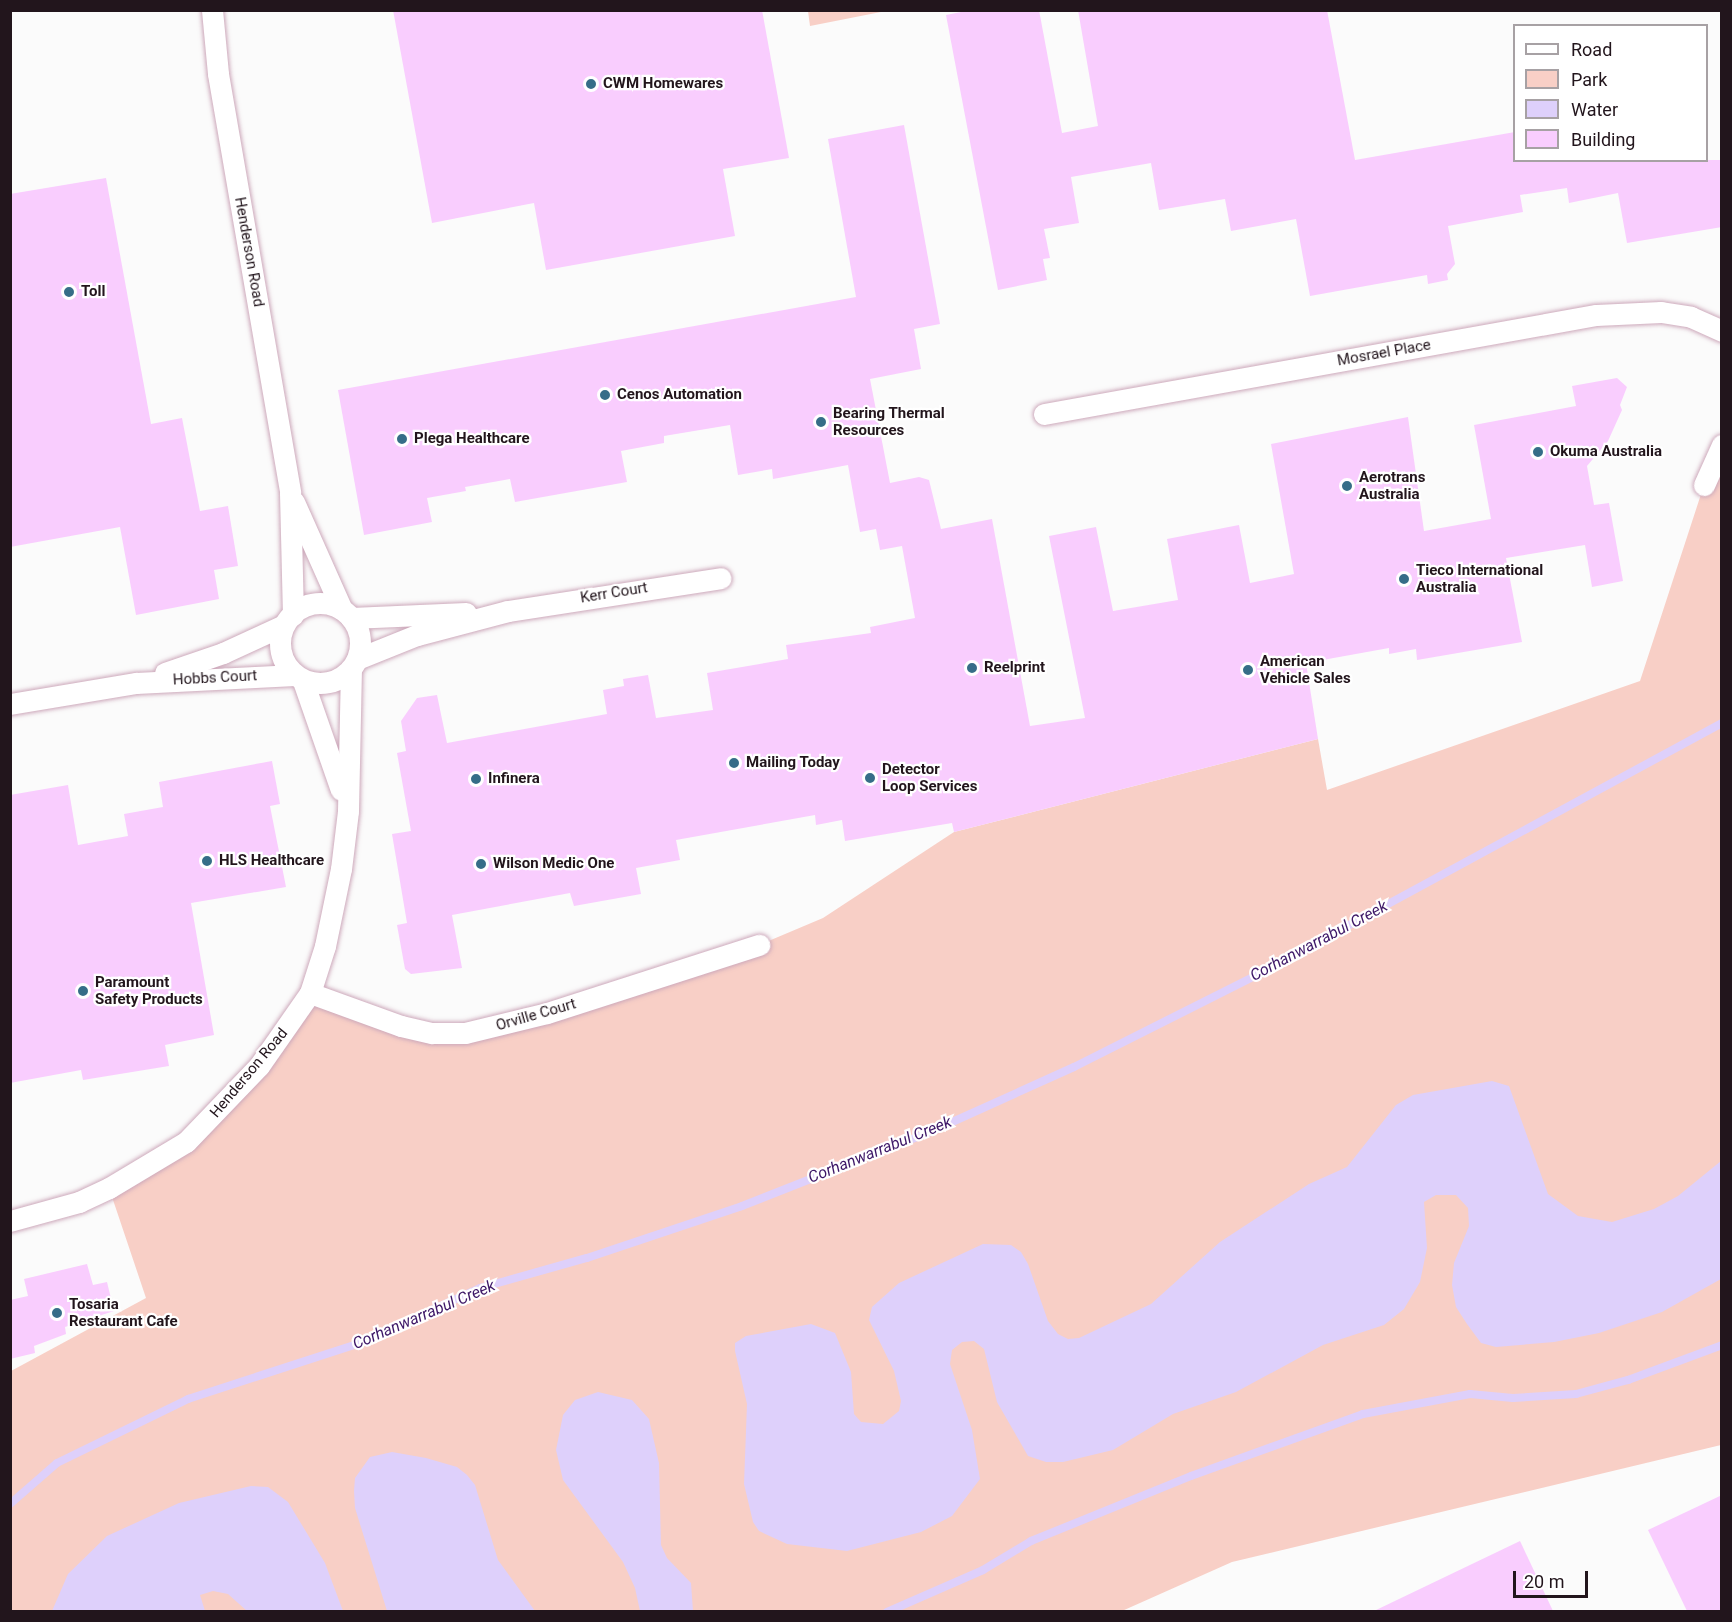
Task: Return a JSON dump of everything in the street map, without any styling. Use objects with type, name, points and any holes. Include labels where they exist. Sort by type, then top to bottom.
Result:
[{"type":"street","name":"Henderson Road","points":[[212,10],[218,74],[290,493],[288,620]]},
{"type":"street","name":"Mosrael Place","points":[[1044,414],[1596,315],[1661,312],[1691,317],[1722,331]]},
{"type":"street","points":[[1704,485],[1722,445]]},
{"type":"street","name":"Henderson Road","points":[[290,493],[346,614]]},
{"type":"street","name":"Kerr Court","points":[[354,664],[417,635],[508,611],[720,578]]},
{"type":"street","points":[[315,604],[346,614],[360,636],[354,664],[339,678],[321,683],[299,678],[281,650],[288,620],[315,604]]},
{"type":"street","name":"Kerr Court","points":[[346,614],[508,611]]},
{"type":"street","name":"Hobbs Court","points":[[136,683],[223,653],[288,620]]},
{"type":"street","name":"Henderson Road","points":[[10,1221],[99,1193],[186,1142],[259,1066],[310,993],[328,936],[348,811],[354,664]]},
{"type":"street","name":"Henderson Road","points":[[299,678],[348,811]]},
{"type":"street","name":"Hobbs Court","points":[[10,704],[136,683],[299,678]]},
{"type":"street","name":"Orville Court","points":[[310,993],[401,1026],[432,1032],[465,1033],[525,1020],[759,945]]},
{"type":"green space","points":[[808,10],[886,11],[810,26]]},
{"type":"green space","points":[[1721,445],[1721,1445],[1232,1562],[1122,1611],[11,1612],[11,1371],[146,1298],[109,1188],[186,1142],[310,993],[465,1033],[759,945],[823,918],[954,832],[1318,739],[1327,790],[1640,681],[1704,485]]},
{"type":"water","points":[[1492,1081],[1509,1086],[1548,1194],[1578,1216],[1612,1222],[1654,1209],[1678,1196],[1721,1161],[1721,1279],[1662,1312],[1599,1333],[1554,1342],[1496,1347],[1481,1343],[1456,1307],[1452,1285],[1454,1263],[1469,1226],[1468,1208],[1456,1195],[1436,1195],[1424,1202],[1427,1248],[1420,1282],[1404,1309],[1384,1325],[1323,1345],[1236,1392],[1173,1414],[1113,1450],[1063,1462],[1046,1462],[1028,1456],[997,1402],[984,1349],[974,1341],[962,1342],[952,1350],[950,1364],[972,1430],[980,1479],[952,1516],[921,1532],[847,1551],[787,1544],[759,1531],[753,1522],[744,1484],[747,1404],[735,1351],[735,1343],[746,1336],[811,1324],[835,1333],[851,1372],[854,1414],[861,1422],[883,1424],[899,1411],[901,1401],[894,1371],[869,1320],[872,1307],[899,1283],[983,1244],[1011,1245],[1021,1252],[1028,1264],[1048,1321],[1058,1334],[1068,1339],[1079,1338],[1151,1304],[1220,1242],[1309,1184],[1347,1167],[1396,1105],[1413,1095]]},
{"type":"water","points":[[598,1392],[632,1400],[649,1419],[659,1463],[661,1545],[667,1558],[691,1583],[693,1611],[640,1611],[635,1588],[623,1562],[563,1480],[556,1450],[563,1415],[575,1400]]},
{"type":"water","points":[[392,1452],[457,1467],[467,1475],[475,1485],[498,1560],[535,1611],[387,1611],[355,1508],[354,1491],[355,1478],[370,1457]]},
{"type":"water","points":[[251,1486],[268,1487],[288,1502],[325,1563],[343,1611],[247,1611],[228,1594],[213,1591],[200,1595],[205,1611],[52,1611],[68,1574],[107,1536],[179,1503]]},
{"type":"building","name":"CWM Homewares","points":[[393,10],[762,10],[789,158],[723,169],[735,236],[546,270],[534,203],[432,223]]},
{"type":"building","points":[[971,10],[1039,10],[1062,133],[1098,126],[1078,10],[1327,10],[1355,160],[1513,132],[1513,162],[1708,162],[1708,160],[1722,160],[1722,227],[1627,243],[1618,193],[1569,203],[1567,188],[1520,195],[1523,212],[1448,226],[1455,264],[1447,274],[1448,280],[1428,284],[1427,275],[1310,296],[1296,219],[1231,231],[1225,199],[1159,210],[1151,163],[1071,177],[1079,223],[1044,229],[1050,258],[1043,259],[1047,280],[998,290],[946,15]]},
{"type":"building","points":[[904,125],[940,324],[914,329],[921,369],[870,379],[890,483],[919,477],[929,480],[941,529],[992,519],[1030,726],[1085,718],[1049,536],[1096,527],[1113,611],[1178,600],[1167,539],[1239,525],[1250,583],[1294,574],[1271,444],[1408,417],[1424,531],[1491,519],[1474,425],[1576,406],[1572,386],[1617,378],[1627,387],[1620,405],[1622,410],[1608,441],[1587,466],[1594,505],[1609,503],[1623,581],[1592,587],[1585,545],[1506,558],[1522,642],[1417,660],[1416,649],[1389,654],[1389,648],[1306,663],[1318,739],[954,832],[952,823],[845,841],[842,820],[816,825],[815,815],[676,840],[680,860],[636,868],[641,894],[574,906],[570,893],[452,915],[462,968],[411,974],[405,969],[397,925],[407,923],[392,834],[411,831],[397,753],[406,751],[401,721],[417,698],[437,695],[447,743],[607,714],[603,690],[624,686],[623,679],[648,675],[656,718],[713,710],[707,673],[788,659],[786,645],[871,633],[870,627],[915,618],[902,546],[880,550],[876,529],[860,532],[848,465],[773,479],[772,469],[738,475],[730,425],[664,436],[664,443],[621,451],[627,482],[515,502],[510,479],[465,487],[466,491],[427,498],[432,522],[364,535],[338,390],[856,297],[828,139]]},
{"type":"building","points":[[106,178],[151,424],[182,418],[200,511],[228,506],[238,566],[214,570],[219,599],[136,615],[120,527],[10,547],[10,194]]},
{"type":"building","points":[[272,761],[280,804],[270,806],[286,887],[191,903],[214,1035],[165,1045],[169,1066],[83,1080],[81,1070],[10,1083],[10,795],[68,785],[78,845],[128,836],[124,814],[163,807],[159,782]]},
{"type":"building","name":"Tosaria Restaurant Cafe","points":[[87,1264],[93,1285],[107,1282],[114,1311],[65,1327],[66,1334],[34,1346],[35,1353],[10,1359],[10,1300],[28,1296],[24,1279]]},
{"type":"building","points":[[1722,1495],[1722,1611],[1687,1611],[1648,1530]]},
{"type":"building","points":[[1520,1541],[1553,1611],[1374,1611]]},
{"type":"waterway","name":"Corhanwarrabul Creek","points":[[10,1504],[57,1463],[188,1399],[357,1344],[480,1288],[587,1258],[742,1206],[930,1132],[1074,1067],[1259,974],[1722,723]]},
{"type":"waterway","points":[[887,1612],[983,1570],[1031,1541],[1191,1476],[1363,1414],[1470,1394],[1513,1398],[1576,1394],[1628,1380],[1722,1345]]},
{"type":"place","name":"CWM Homewares","points":[[591,84]]},
{"type":"place","name":"Toll","points":[[69,292]]},
{"type":"place","name":"Cenos Automation","points":[[605,395]]},
{"type":"place","name":"Bearing Thermal Resources","points":[[821,422]]},
{"type":"place","name":"Plega Healthcare","points":[[402,439]]},
{"type":"place","name":"Okuma Australia","points":[[1538,452]]},
{"type":"place","name":"Aerotrans Australia","points":[[1347,486]]},
{"type":"place","name":"Tieco International Australia","points":[[1404,579]]},
{"type":"place","name":"Reelprint","points":[[972,668]]},
{"type":"place","name":"American Vehicle Sales","points":[[1248,670]]},
{"type":"place","name":"Mailing Today","points":[[734,763]]},
{"type":"place","name":"Detector Loop Services","points":[[870,778]]},
{"type":"place","name":"Infinera","points":[[476,779]]},
{"type":"place","name":"HLS Healthcare","points":[[207,861]]},
{"type":"place","name":"Wilson Medic One","points":[[481,864]]},
{"type":"place","name":"Paramount Safety Products","points":[[83,991]]},
{"type":"place","name":"Tosaria Restaurant Cafe","points":[[57,1313]]}]
